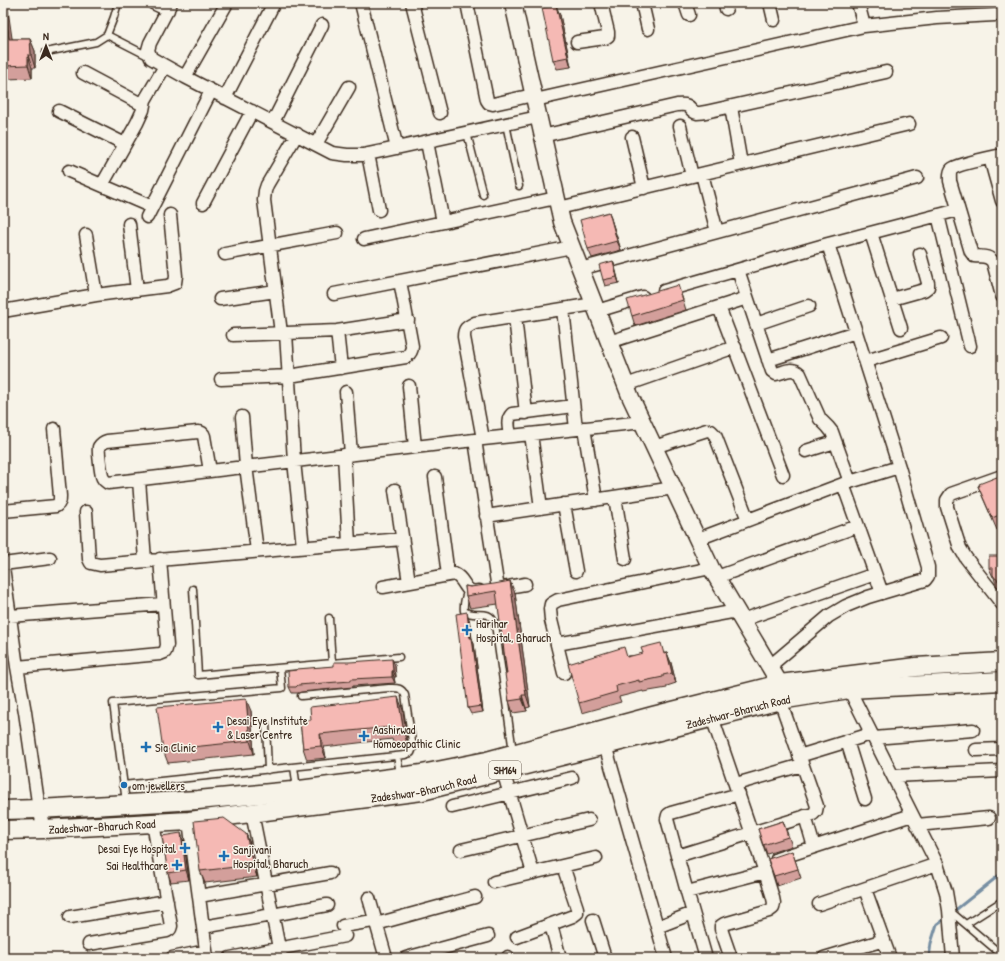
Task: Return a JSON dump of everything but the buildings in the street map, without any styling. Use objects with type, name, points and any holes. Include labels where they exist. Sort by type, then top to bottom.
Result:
[{"type":"main road","points":[[515,3],[542,136],[562,222],[580,269],[626,386],[698,539],[714,572],[770,666],[782,694]]},
{"type":"main road","name":"Zadeshwar-Bharuch Road","points":[[3,810],[39,810],[198,800],[297,790],[422,774],[480,763],[653,716],[782,694],[916,667],[1002,662]]},
{"type":"main road","name":"Zadeshwar-Bharuch Road","points":[[3,830],[189,821],[422,791],[604,746],[712,717],[782,694],[1002,681]]},
{"type":"street","points":[[153,3],[170,6],[150,43],[148,50],[151,58],[211,91],[332,153],[347,155],[368,154],[538,117]]},
{"type":"street","points":[[185,77],[227,3]]},
{"type":"street","points":[[225,98],[274,3]]},
{"type":"street","points":[[361,3],[398,148]]},
{"type":"street","points":[[412,3],[440,113]]},
{"type":"street","points":[[467,3],[487,100],[489,103],[493,104],[534,98],[864,26],[937,18],[995,15]]},
{"type":"street","points":[[577,42],[605,38],[608,36],[601,3]]},
{"type":"street","points":[[642,3],[648,29]]},
{"type":"street","points":[[686,3],[689,15]]},
{"type":"street","points":[[770,3],[774,20]]},
{"type":"street","points":[[858,3],[864,26]]},
{"type":"street","points":[[273,122],[322,25]]},
{"type":"street","points":[[102,185],[137,123],[143,110],[145,100],[165,66]]},
{"type":"street","points":[[542,136],[684,104],[689,106],[697,113],[710,112],[886,72]]},
{"type":"street","points":[[83,73],[143,105]]},
{"type":"street","points":[[316,144],[349,87]]},
{"type":"street","points":[[69,171],[102,185],[150,212],[211,91]]},
{"type":"street","points":[[731,107],[741,164]]},
{"type":"street","points":[[59,111],[125,144]]},
{"type":"street","points":[[203,203],[252,112]]},
{"type":"street","points":[[364,239],[444,222],[644,188],[909,124]]},
{"type":"street","points":[[680,126],[716,232]]},
{"type":"street","points":[[296,134],[267,185],[264,200],[289,376],[294,461],[303,547]]},
{"type":"street","points":[[632,137],[644,188]]},
{"type":"street","points":[[427,142],[444,222]]},
{"type":"street","points":[[368,154],[379,210]]},
{"type":"street","points":[[1002,201],[996,156],[959,165],[952,169],[950,181],[971,252],[974,256],[987,256],[991,258],[999,270],[1002,296]]},
{"type":"street","points":[[580,269],[917,178]]},
{"type":"street","points":[[498,589],[486,516],[479,439],[464,337],[464,332],[467,327],[475,323],[563,309],[595,307],[958,210]]},
{"type":"street","points":[[3,311],[96,295],[167,286],[175,283],[176,276],[170,215]]},
{"type":"street","points":[[938,215],[970,346]]},
{"type":"street","points":[[129,224],[137,290]]},
{"type":"street","points":[[225,254],[337,233]]},
{"type":"street","points":[[871,233],[901,328]]},
{"type":"street","points":[[86,235],[96,295]]},
{"type":"street","points":[[770,666],[829,616],[846,606],[868,597],[925,580],[928,576],[928,567],[900,467],[828,244]]},
{"type":"street","points":[[334,294],[572,247]]},
{"type":"street","points":[[892,299],[924,290],[928,287],[920,254]]},
{"type":"street","points":[[738,270],[772,371],[776,374],[791,369],[796,370],[800,374],[820,419],[832,432],[858,526],[882,593]]},
{"type":"street","points":[[221,379],[289,376],[406,357],[412,351],[412,346],[400,281]]},
{"type":"street","points":[[220,299],[276,291]]},
{"type":"street","points":[[609,342],[747,298]]},
{"type":"street","points":[[756,324],[809,306]]},
{"type":"street","points":[[719,307],[783,475]]},
{"type":"street","points":[[563,309],[573,406],[580,429],[596,500]]},
{"type":"street","points":[[515,317],[526,412]]},
{"type":"street","points":[[234,335],[337,331],[408,320]]},
{"type":"street","points":[[337,331],[341,368]]},
{"type":"street","points":[[768,360],[856,332]]},
{"type":"street","points":[[866,361],[941,338]]},
{"type":"street","points":[[626,386],[735,347]]},
{"type":"street","points":[[409,386],[415,447]]},
{"type":"street","points":[[346,392],[349,543]]},
{"type":"street","points":[[510,436],[508,422],[509,417],[512,414],[573,406]]},
{"type":"street","points":[[242,416],[246,466],[258,551]]},
{"type":"street","points":[[210,471],[204,436],[201,432],[107,441],[102,443],[100,446],[99,451],[102,477],[104,481],[108,483],[139,480],[479,439],[643,422]]},
{"type":"street","points":[[3,511],[56,506],[60,501],[54,429]]},
{"type":"street","points":[[654,446],[707,430],[712,431],[715,435],[748,520]]},
{"type":"street","points":[[531,434],[541,508]]},
{"type":"street","points":[[806,451],[835,442]]},
{"type":"street","points":[[698,539],[846,483],[900,467]]},
{"type":"street","points":[[1002,476],[951,494],[947,500],[947,507],[960,548],[1002,604]]},
{"type":"street","points":[[435,477],[448,575]]},
{"type":"street","points":[[139,480],[146,560]]},
{"type":"street","points":[[486,516],[674,488]]},
{"type":"street","points":[[395,490],[409,582]]},
{"type":"street","points":[[615,497],[625,559]]},
{"type":"street","points":[[564,504],[576,571]]},
{"type":"street","points":[[86,512],[89,558],[91,562],[100,565],[402,539]]},
{"type":"street","points":[[564,673],[551,620],[550,609],[551,604],[558,600],[714,572],[858,526]]},
{"type":"street","points":[[3,564],[50,558]]},
{"type":"street","points":[[17,667],[160,654],[165,652],[167,644],[160,559]]},
{"type":"street","points":[[3,567],[39,810],[44,829]]},
{"type":"street","points":[[383,587],[454,574],[468,590],[473,592],[525,584]]},
{"type":"street","points":[[557,644],[739,615],[875,574]]},
{"type":"street","points":[[10,616],[163,604]]},
{"type":"street","points":[[849,689],[937,864],[946,892],[953,958]]},
{"type":"street","points":[[677,856],[813,814],[816,811],[817,806],[801,760],[782,694]]},
{"type":"street","points":[[712,717],[738,789],[774,903],[773,908],[769,911],[721,926],[731,958]]},
{"type":"street","points":[[706,958],[667,819],[668,815],[738,789],[847,741],[872,736],[973,730]]},
{"type":"street","points":[[847,741],[865,798]]},
{"type":"street","points":[[604,746],[666,958]]},
{"type":"street","points":[[976,750],[1002,749]]},
{"type":"street","points":[[503,771],[533,873]]},
{"type":"street","points":[[893,776],[1002,771]]},
{"type":"street","points":[[452,807],[572,778]]},
{"type":"street","points":[[252,813],[280,953]]},
{"type":"street","points":[[805,816],[814,847]]},
{"type":"street","points":[[687,892],[764,868],[814,847],[915,820],[989,818]]},
{"type":"street","points":[[461,850],[588,820]]},
{"type":"street","points":[[172,958],[207,954],[202,927],[189,821]]},
{"type":"street","points":[[89,944],[167,931],[170,929],[171,926],[167,901],[153,823]]},
{"type":"street","points":[[494,882],[596,858]]},
{"type":"street","points":[[819,904],[937,864]]},
{"type":"street","points":[[517,937],[551,925],[577,913],[577,908],[563,866]]},
{"type":"street","points":[[199,896],[330,873]]},
{"type":"street","points":[[865,888],[890,958]]},
{"type":"street","points":[[230,958],[280,953],[373,921],[376,924],[475,897]]},
{"type":"street","points":[[369,898],[386,958]]},
{"type":"street","points":[[70,917],[167,901]]},
{"type":"street","points":[[202,927],[328,905]]},
{"type":"street","points":[[657,926],[693,913]]},
{"type":"street","points":[[593,920],[604,958]]},
{"type":"street","points":[[551,925],[560,958]]},
{"type":"street","points":[[406,958],[488,936]]},
{"type":"street","points":[[824,958],[841,956],[884,940]]},
{"type":"lane","points":[[46,52],[96,42],[107,35],[118,3]]},
{"type":"lane","points":[[107,35],[151,58]]},
{"type":"lane","points":[[506,124],[519,186]]},
{"type":"lane","points":[[467,133],[483,195]]},
{"type":"lane","points":[[193,589],[198,675],[399,657]]},
{"type":"lane","points":[[468,590],[464,599],[464,611],[468,614],[489,615],[494,619],[496,624],[513,754]]},
{"type":"lane","points":[[329,618],[332,663]]},
{"type":"lane","points":[[126,805],[113,703],[282,688],[280,668]]},
{"type":"lane","points":[[123,785],[398,756],[411,753],[412,748],[405,695],[400,688],[301,696]]},
{"type":"lane","points":[[266,724],[268,770]]},
{"type":"lane","points":[[398,756],[400,777]]},
{"type":"lane","points":[[294,767],[297,790]]},
{"type":"lane","points":[[966,924],[1002,901]]},
{"type":"lane","points":[[949,910],[1002,955]]},
{"type":"waterway","points":[[953,912],[1002,873]]},
{"type":"waterway","points":[[929,958],[931,943],[937,924],[946,918]]},
{"type":"place","name":"Harihar Hospital, Bharuch","points":[[467,630]]},
{"type":"place","name":"Desai Eye Institute & Laser Centre","points":[[218,727]]},
{"type":"place","name":"Aashirwad Homoeopathic Clinic","points":[[364,736]]},
{"type":"place","name":"Sia Clinic","points":[[146,747]]},
{"type":"place","name":"om jewellers","points":[[124,785]]},
{"type":"place","name":"Desai Eye Hospital","points":[[185,848]]},
{"type":"place","name":"Sanjivani Hospital, Bharuch","points":[[224,856]]},
{"type":"place","name":"Sai Healthcare","points":[[177,865]]}]
